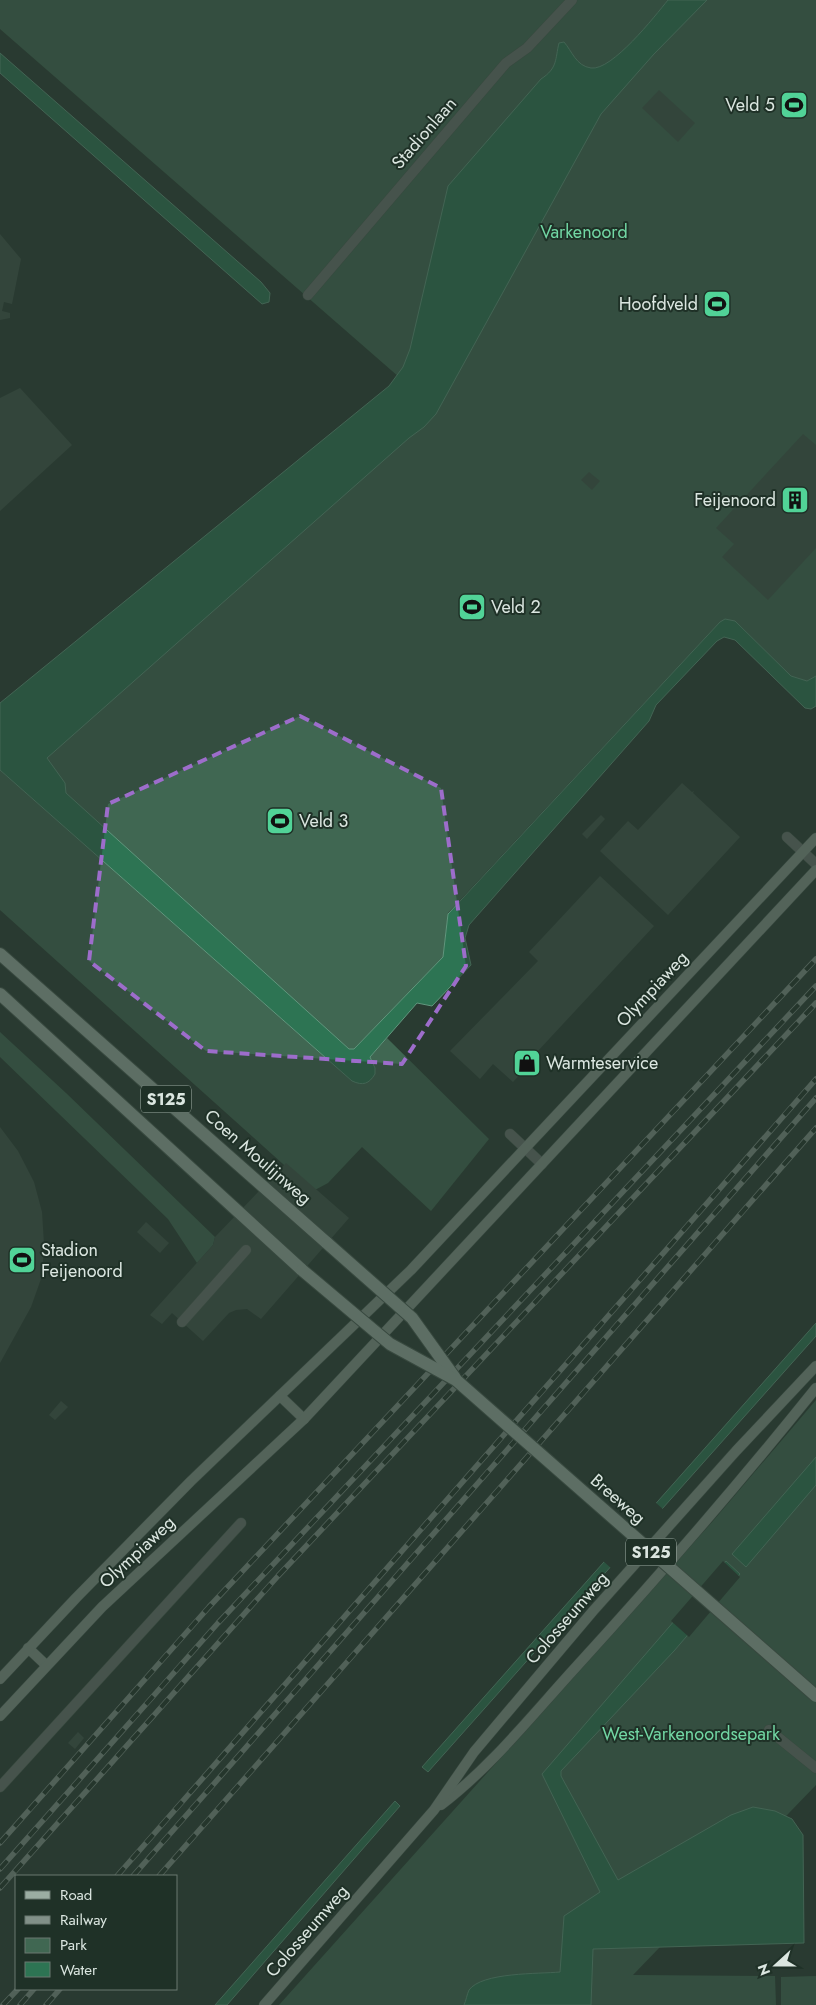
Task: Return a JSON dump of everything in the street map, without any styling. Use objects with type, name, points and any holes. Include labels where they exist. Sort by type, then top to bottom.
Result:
[{"type":"main road","name":"Olympiaweg","points":[[0,1679],[191,1481],[411,1270],[816,838]]},
{"type":"main road","name":"Olympiaweg","points":[[0,1716],[102,1606],[304,1419],[816,870]]},
{"type":"main road","name":"Coen Moulijnweg","points":[[0,954],[412,1318],[456,1380]]},
{"type":"main road","name":"Coen Moulijnweg","points":[[0,994],[302,1270],[390,1344],[456,1380],[487,1407]]},
{"type":"main road","name":"Colosseumweg","points":[[264,2005],[434,1810],[474,1752],[593,1611],[736,1451],[816,1366]]},
{"type":"main road","name":"Colosseumweg","points":[[434,1810],[460,1790],[486,1764],[617,1623],[723,1502],[816,1388]]},
{"type":"main road","points":[[280,1396],[304,1419]]},
{"type":"main road","name":"Breeweg","points":[[487,1407],[816,1696]]},
{"type":"main road","points":[[28,1648],[46,1665]]},
{"type":"street","name":"Stadionlaan","points":[[308,295],[506,63],[527,48],[572,0]]},
{"type":"street","points":[[787,837],[816,864]]},
{"type":"street","points":[[510,1134],[542,1164]]},
{"type":"street","points":[[182,1322],[246,1250]]},
{"type":"street","points":[[0,1787],[241,1523]]},
{"type":"street","points":[[769,1730],[816,1768]]},
{"type":"highlighted area","points":[[300,716],[441,788],[466,966],[402,1064],[206,1051],[89,961],[108,804]]},
{"type":"green space","name":"Varkenoord","points":[[0,0],[816,0],[816,676],[807,681],[791,676],[735,621],[720,622],[448,913],[443,957],[354,1049],[349,1049],[6,752],[415,391],[0,29]]},
{"type":"green space","points":[[0,770],[352,1081],[373,1062],[370,1057],[387,1038],[489,1139],[431,1211],[362,1147],[328,1183],[313,1191],[0,910]]},
{"type":"green space","points":[[0,1032],[215,1237],[213,1245],[197,1263],[168,1219],[0,1057]]},
{"type":"green space","name":"West-Varkenoordsepark","points":[[816,1400],[816,1785],[633,1975],[775,1976],[776,2005],[279,2005],[713,1521]]},
{"type":"green space","points":[[816,1976],[816,2005],[781,2005],[781,1977]]},
{"type":"water","points":[[668,0],[707,0],[654,54],[601,114],[436,414],[424,427],[409,438],[47,758],[65,783],[66,793],[349,1049],[354,1049],[443,957],[448,914],[720,622],[725,619],[735,621],[791,676],[807,681],[816,676],[816,706],[811,709],[805,708],[735,640],[724,637],[717,641],[656,705],[649,721],[469,925],[465,938],[471,965],[432,1006],[417,1003],[370,1057],[375,1068],[373,1077],[363,1084],[356,1083],[0,770],[0,703],[389,386],[403,367],[410,349],[448,186],[550,71],[555,63],[559,43],[564,42],[575,58],[586,67],[600,67],[633,41]]},
{"type":"water","points":[[0,53],[261,282],[270,293],[269,302],[262,304],[0,73]]},
{"type":"water","points":[[816,1323],[816,1336],[428,1772],[422,1767]]},
{"type":"water","points":[[816,1457],[816,1485],[746,1567],[732,1554]]},
{"type":"water","points":[[726,1561],[740,1574],[674,1651],[561,1771],[561,1776],[618,1880],[731,1815],[753,1807],[775,1811],[792,1819],[803,1835],[804,1943],[593,1949],[591,2005],[464,2005],[469,1990],[476,1984],[486,1980],[512,1975],[560,1972],[564,1916],[600,1892],[542,1774]]},
{"type":"water","points":[[395,1801],[400,1806],[227,2005],[215,2005]]},
{"type":"pier","points":[[655,1502],[664,1510],[612,1569],[602,1560]]},
{"type":"pier","points":[[723,1561],[740,1577],[689,1637],[671,1621]]},
{"type":"building","points":[[659,90],[695,123],[678,142],[642,108]]},
{"type":"building","points":[[0,234],[21,259],[12,304],[4,302],[2,311],[10,313],[10,318],[0,320]]},
{"type":"building","points":[[20,388],[72,445],[0,511],[0,398]]},
{"type":"building","name":"Feijenoord","points":[[803,434],[816,445],[816,548],[768,600],[722,557],[734,544],[716,528]]},
{"type":"building","points":[[589,472],[600,481],[592,490],[581,480]]},
{"type":"building","points":[[682,783],[692,792],[694,791],[693,793],[740,837],[668,915],[600,851],[628,821],[638,830]]},
{"type":"building","points":[[601,815],[605,819],[587,839],[582,834]]},
{"type":"building","points":[[600,876],[654,926],[537,1052],[539,1054],[513,1082],[493,1064],[480,1079],[450,1051],[538,961],[529,952]]},
{"type":"building","name":"Stadion Feijenoord","points":[[0,1127],[18,1151],[34,1182],[42,1212],[44,1244],[42,1276],[31,1307],[0,1363]]},
{"type":"building","points":[[286,1163],[349,1218],[261,1319],[247,1309],[236,1310],[229,1313],[203,1341],[172,1313],[162,1324],[150,1315],[213,1245],[215,1237]]},
{"type":"building","points":[[146,1222],[169,1243],[160,1253],[137,1232]]},
{"type":"building","points":[[61,1401],[68,1407],[55,1420],[49,1415]]},
{"type":"building","points":[[78,1732],[84,1738],[75,1749],[68,1743]]},
{"type":"railway","points":[[0,1843],[209,1607],[816,959]]},
{"type":"railway","points":[[0,1869],[218,1623],[816,986]]},
{"type":"railway","points":[[0,1888],[278,1576],[816,1003]]},
{"type":"railway","points":[[118,1875],[816,1079]]},
{"type":"railway","points":[[134,1875],[816,1098]]},
{"type":"railway","points":[[160,1875],[816,1128]]},
{"type":"railway","points":[[3,2005],[17,1990]]},
{"type":"railway","points":[[20,2005],[33,1990]]},
{"type":"railway","points":[[46,2005],[59,1990]]},
{"type":"place","name":"Veld 5","points":[[794,105]]},
{"type":"place","name":"Hoofdveld","points":[[717,304]]},
{"type":"place","name":"Feijenoord","points":[[795,500]]},
{"type":"place","name":"Veld 2","points":[[472,607]]},
{"type":"place","name":"Veld 3","points":[[280,821]]},
{"type":"place","name":"Warmteservice","points":[[527,1063]]},
{"type":"place","name":"Stadion Feijenoord","points":[[22,1260]]}]
